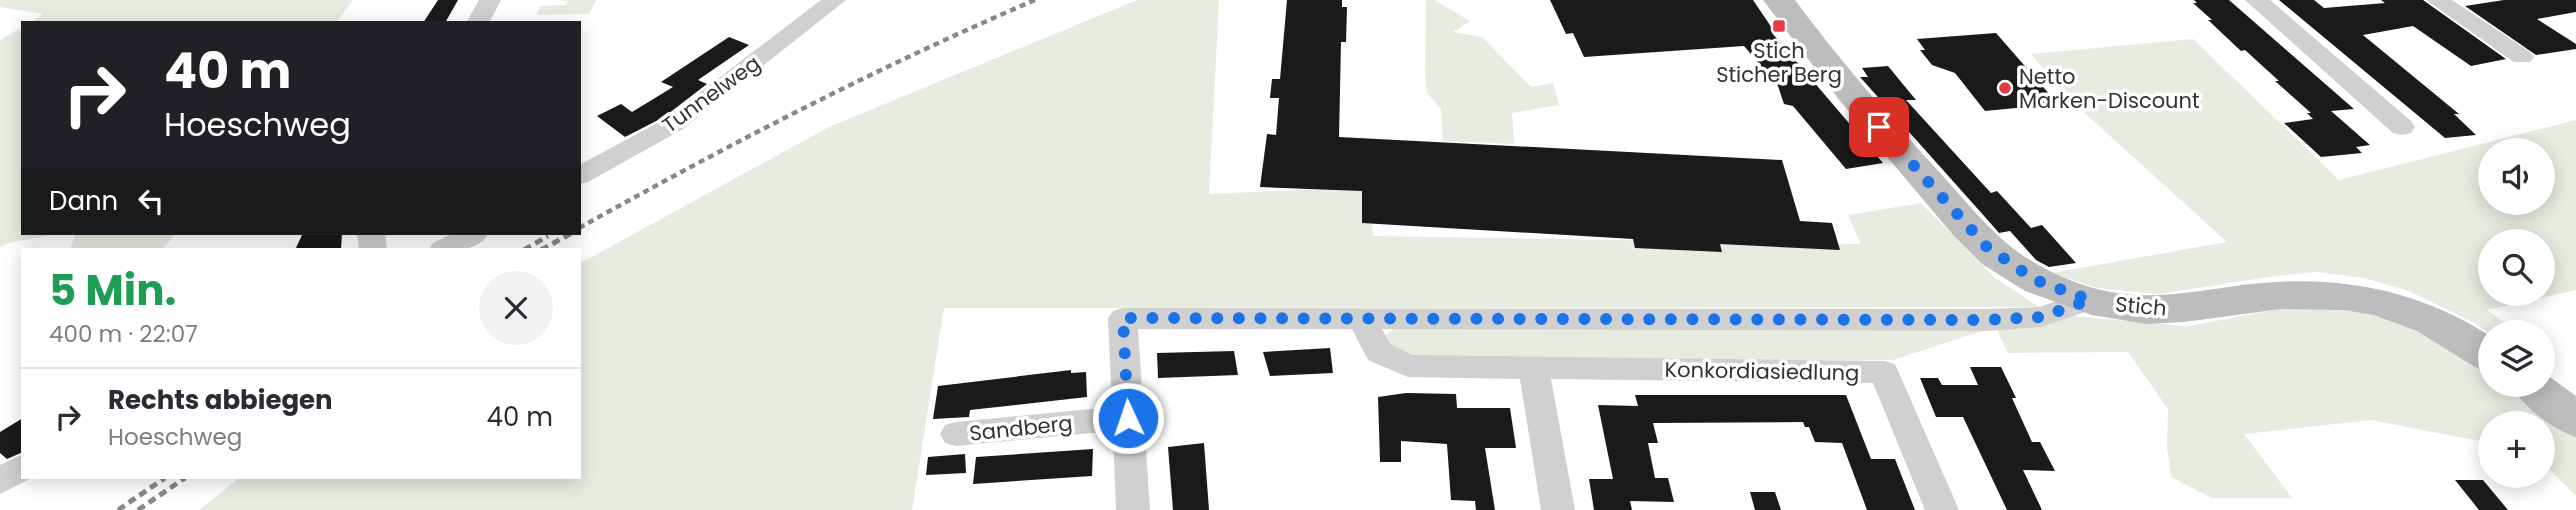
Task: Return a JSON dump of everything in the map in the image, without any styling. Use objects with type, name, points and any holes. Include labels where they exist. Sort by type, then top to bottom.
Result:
[{"type":"main road","name":"Stich","points":[[1779,0],[1844,88],[1986,246],[2035,280],[2090,300],[2143,310],[2170,310],[2244,299],[2325,293],[2365,299],[2412,312],[2458,333],[2478,347]]},
{"type":"main road","points":[[2555,397],[2576,419]]},
{"type":"street","points":[[478,21],[490,0]]},
{"type":"street","name":"Tunnelweg","points":[[581,175],[674,124],[835,0]]},
{"type":"street","points":[[2256,0],[2402,127]]},
{"type":"street","points":[[2437,0],[2522,57]]},
{"type":"street","points":[[447,248],[471,235]]},
{"type":"street","points":[[1133,510],[1123,318],[1986,320],[2041,317],[2090,300]]},
{"type":"street","name":"Konkordiasiedlung","points":[[1361,318],[1379,352],[1408,366],[1884,372],[1942,510]]},
{"type":"street","points":[[1534,369],[1558,510]]},
{"type":"street","name":"Sandberg","points":[[956,434],[1128,418]]},
{"type":"street","points":[[0,481],[21,468]]},
{"type":"shaded area","points":[[0,0],[353,0],[337,21],[32,21],[43,14],[0,7]]},
{"type":"shaded area","points":[[554,0],[596,0],[589,14],[536,15],[541,6],[565,5],[568,1]]},
{"type":"shaded area","points":[[1137,0],[1219,0],[1209,194],[1370,187],[1373,236],[1861,244],[1848,215],[1921,203],[1994,277],[2039,307],[944,308],[912,510],[199,510],[238,479],[581,479],[581,263],[829,127]]},
{"type":"shaded area","points":[[1426,0],[1434,0],[1470,21],[1453,32],[1482,37],[1531,87],[1553,83],[1559,105],[1512,113],[1514,144],[1443,141],[1441,109],[1427,93]]},
{"type":"shaded area","points":[[21,28],[21,235],[51,235],[0,247],[0,40]]},
{"type":"shaded area","points":[[2193,39],[2339,180],[2478,145],[2478,215],[2555,215],[2555,138],[2505,138],[2576,120],[2576,290],[2555,295],[2555,229],[2478,229],[2478,306],[2505,306],[2487,310],[2501,320],[2478,320],[2478,326],[2409,291],[2364,278],[2317,272],[2159,294],[2097,288],[2052,273],[2227,242],[2076,105],[2031,54]]},
{"type":"shaded area","points":[[75,235],[174,235],[164,248],[71,248]]},
{"type":"shaded area","points":[[2302,305],[2367,309],[2455,343],[2478,359],[2478,397],[2530,397],[2547,411],[2478,411],[2478,441],[2371,420],[2244,434],[2292,498],[2212,498],[2171,477],[2167,448],[2168,409],[2128,352],[2008,353],[1996,328],[2070,316],[2188,326]]},
{"type":"shaded area","points":[[1394,329],[1982,331],[1893,360],[1420,360],[1395,352],[1385,336]]},
{"type":"shaded area","points":[[2555,417],[2576,434],[2576,496],[2555,475]]},
{"type":"building","points":[[438,0],[458,0],[446,21],[424,21]]},
{"type":"building","points":[[1287,0],[1342,0],[1342,7],[1347,7],[1346,42],[1341,42],[1339,137],[1782,160],[1800,221],[1832,223],[1840,250],[1720,244],[1722,252],[1635,248],[1633,239],[1362,223],[1362,191],[1260,187],[1267,134],[1276,135],[1279,98],[1270,98],[1272,79],[1280,79]]},
{"type":"building","points":[[1550,0],[1753,0],[1774,31],[1772,33],[1883,163],[1846,169],[1793,106],[1784,104],[1778,86],[1744,46],[1584,57],[1573,33],[1566,34]]},
{"type":"building","points":[[2194,0],[2229,0],[2354,109],[2331,111],[2370,145],[2356,147],[2362,153],[2321,157],[2284,123],[2313,119],[2307,113],[2311,113],[2245,50],[2241,51],[2208,20],[2212,20],[2193,3],[2197,3]]},
{"type":"building","points":[[2279,0],[2314,0],[2324,8],[2385,3],[2381,0],[2423,0],[2506,59],[2471,66],[2413,26],[2363,35],[2459,114],[2454,114],[2476,135],[2445,138]]},
{"type":"building","points":[[2504,0],[2576,0],[2576,12],[2537,19],[2576,44],[2576,49],[2536,55],[2465,6]]},
{"type":"building","name":"Netto Marken-Discount","points":[[1996,33],[2058,104],[1985,111],[1955,73],[1932,65],[1920,50],[1925,50],[1917,39]]},
{"type":"building","points":[[729,37],[749,45],[698,80],[707,84],[664,117],[625,137],[597,116],[621,104],[632,112],[673,87],[661,82]]},
{"type":"building","points":[[1888,66],[1916,100],[1906,100],[1991,193],[1997,191],[2031,228],[2042,225],[2076,263],[2049,267],[2036,260],[2010,231],[1999,233],[1860,77],[1868,77],[1862,68]]},
{"type":"building","points":[[302,235],[342,235],[341,248],[296,248]]},
{"type":"building","points":[[1330,348],[1333,373],[1270,376],[1263,352]]},
{"type":"building","points":[[1234,351],[1238,375],[1158,378],[1157,353]]},
{"type":"building","points":[[1970,367],[2001,367],[2032,442],[2040,442],[2055,471],[2023,470],[2042,510],[2007,510],[1963,417],[1936,417],[1920,378],[1938,378],[1942,385],[1978,385]]},
{"type":"building","points":[[1071,370],[1071,373],[1086,372],[1087,397],[970,410],[969,417],[933,419],[938,386]]},
{"type":"building","points":[[1406,393],[1456,394],[1457,408],[1510,408],[1516,448],[1485,448],[1495,510],[1476,510],[1475,501],[1451,500],[1447,444],[1401,441],[1401,462],[1380,462],[1378,397]]},
{"type":"building","points":[[1635,395],[1846,395],[1871,459],[1895,459],[1915,510],[1867,510],[1842,443],[1815,442],[1809,427],[1805,427],[1803,422],[1653,423],[1658,443],[1648,443],[1655,478],[1668,478],[1674,502],[1630,501],[1632,510],[1594,510],[1589,479],[1613,479],[1598,405],[1638,406]]},
{"type":"building","points":[[21,419],[21,453],[7,459],[0,453],[0,432]]},
{"type":"building","points":[[1204,443],[1209,510],[1173,510],[1168,447]]},
{"type":"building","points":[[1093,449],[1092,476],[973,484],[976,457]]},
{"type":"building","points":[[965,454],[966,473],[926,475],[928,457]]},
{"type":"building","points":[[2455,480],[2478,480],[2478,488],[2490,488],[2508,510],[2479,510]]},
{"type":"building","points":[[1750,492],[1775,492],[1781,510],[1755,510]]},
{"type":"railway","points":[[581,227],[804,108],[918,52],[1035,0]]},
{"type":"railway","points":[[545,248],[568,235]]},
{"type":"railway","points":[[527,248],[548,236]]},
{"type":"railway","points":[[118,510],[164,479]]},
{"type":"railway","points":[[138,510],[184,479]]},
{"type":"place","name":"Stich Sticher Berg","points":[[1779,26]]},
{"type":"place","name":"Netto Marken-Discount","points":[[2005,88]]},
{"type":"route","points":[[1128,418],[1123,318],[1986,320],[2041,317],[2090,300],[2035,280],[1986,246],[1879,127]]}]
